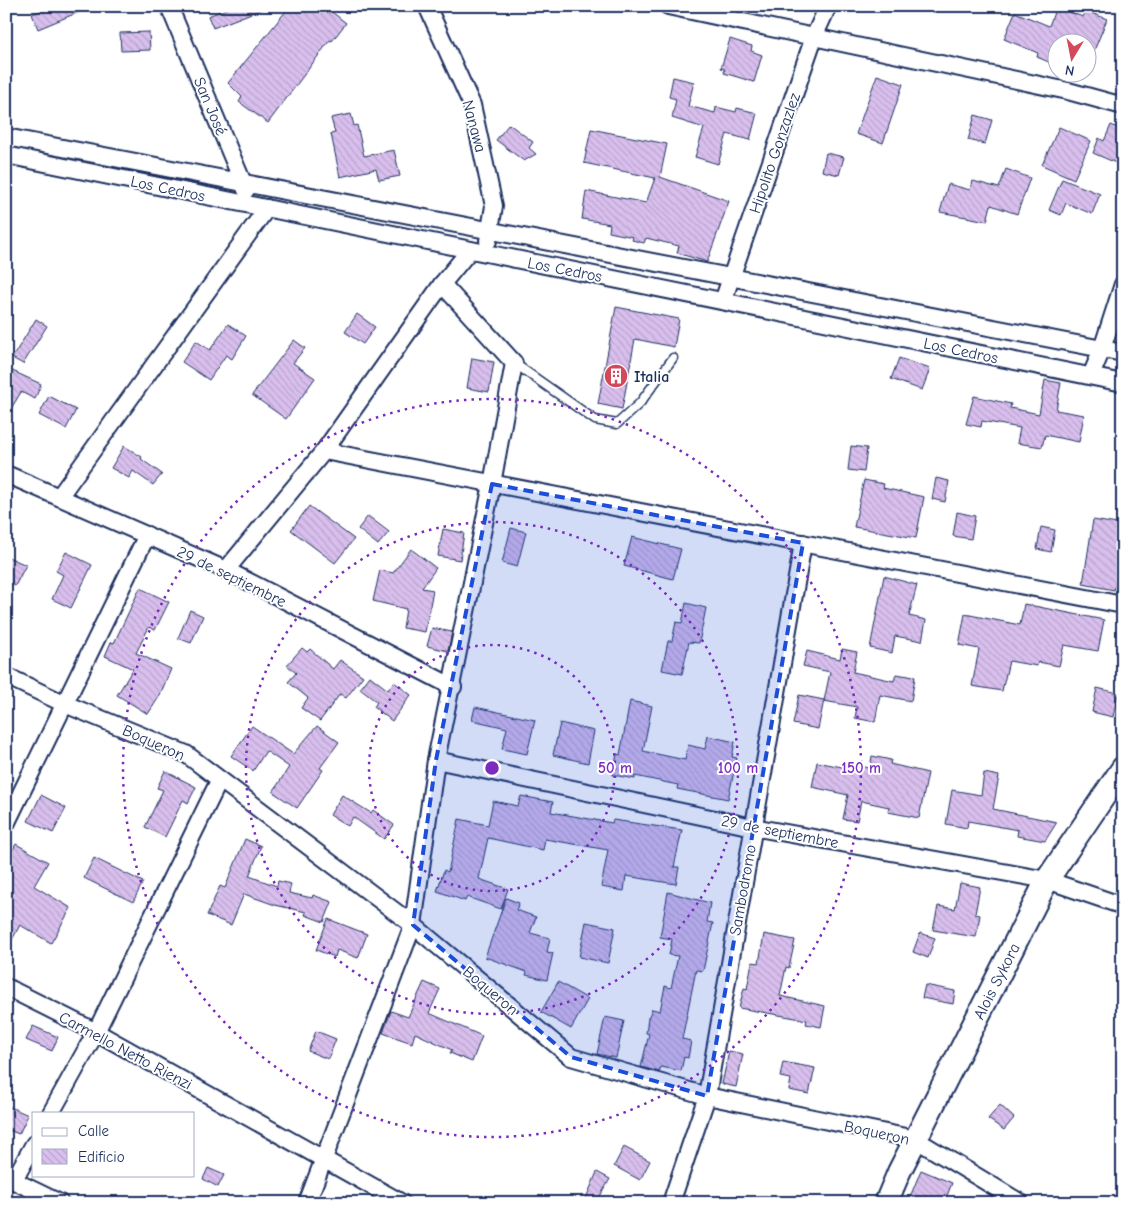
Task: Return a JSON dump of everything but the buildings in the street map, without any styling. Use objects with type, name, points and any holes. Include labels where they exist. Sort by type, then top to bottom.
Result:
[{"type":"street","name":"San José","points":[[169,6],[243,183],[260,207]]},
{"type":"street","name":"Nanawa","points":[[428,6],[472,105],[494,206],[490,231],[478,251]]},
{"type":"street","points":[[668,6],[1068,91],[1123,106]]},
{"type":"street","name":"Hipolito Gonzazlez","points":[[723,301],[814,37],[828,6]]},
{"type":"street","points":[[6,137],[1123,353]]},
{"type":"street","name":"Los Cedros","points":[[6,155],[1123,383]]},
{"type":"street","points":[[59,497],[260,207]]},
{"type":"street","points":[[226,570],[324,451],[442,284],[478,251]]},
{"type":"street","points":[[307,1203],[413,925],[436,760],[492,484],[514,363],[442,284]]},
{"type":"street","points":[[1090,376],[1102,349],[1123,284]]},
{"type":"street","points":[[324,451],[1123,605]]},
{"type":"street","name":"29 de septiembre","points":[[6,474],[226,570],[452,687]]},
{"type":"street","points":[[6,824],[147,535]]},
{"type":"street","name":"Sambodromo","points":[[671,1203],[707,1096],[803,543]]},
{"type":"street","name":"Boqueron","points":[[6,676],[65,704],[186,754],[413,925],[571,1057],[707,1096],[916,1139],[1021,1203]]},
{"type":"street","name":"29 de septiembre","points":[[436,760],[753,827],[1047,880],[1123,906]]},
{"type":"street","name":"Alois Sykora","points":[[886,1203],[916,1139],[1047,880],[1123,768]]},
{"type":"street","points":[[52,1112],[96,1032],[220,781]]},
{"type":"street","name":"Carmello Netto Rienzi","points":[[6,987],[96,1032],[402,1203]]},
{"type":"street","points":[[32,1147],[10,1179],[60,1203]]},
{"type":"lane","points":[[514,363],[595,420],[617,424],[640,403],[673,358]]},
{"type":"highlighted area","points":[[492,484],[803,543],[707,1096],[571,1057],[413,925],[436,760]]},
{"type":"place","name":"Italia","points":[[616,376]]}]
